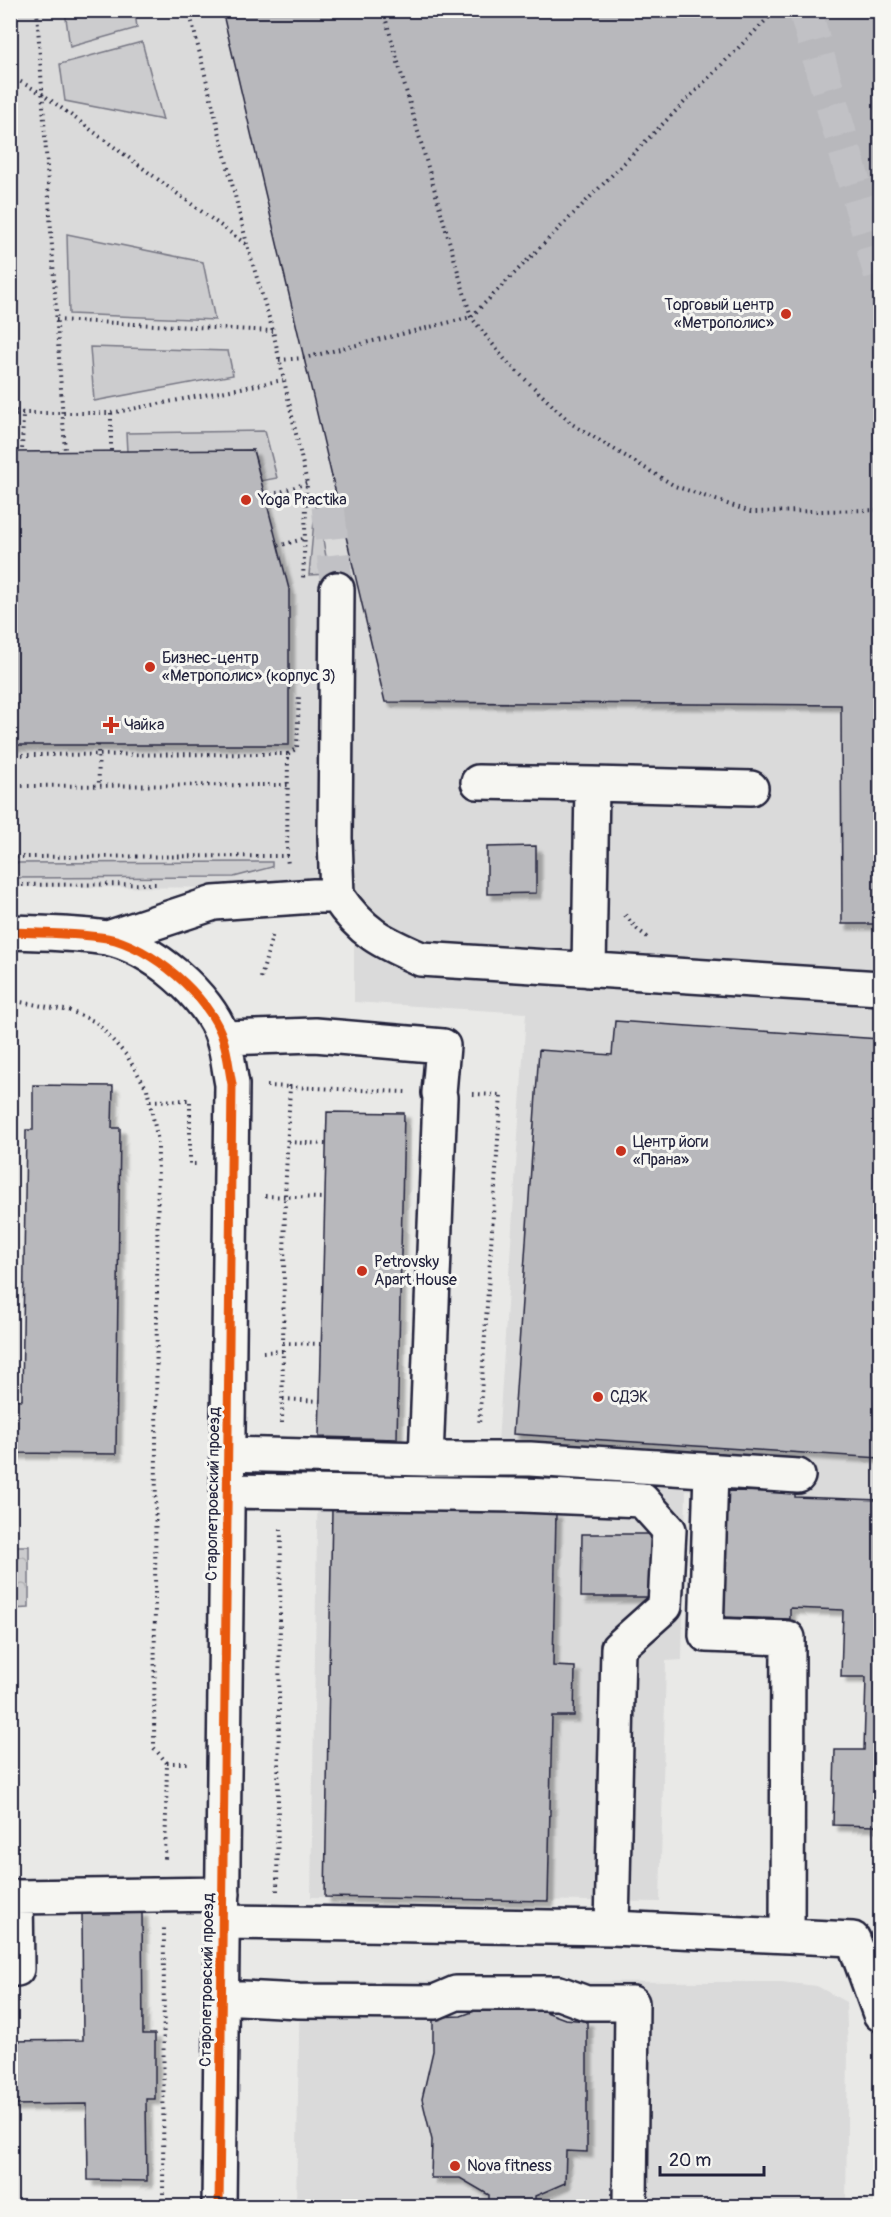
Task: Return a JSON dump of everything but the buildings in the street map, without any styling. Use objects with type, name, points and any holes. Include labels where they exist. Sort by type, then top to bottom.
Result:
[{"type":"street","points":[[320,589],[335,838],[325,896]]},
{"type":"street","points":[[478,782],[751,788]]},
{"type":"street","points":[[589,970],[592,784]]},
{"type":"street","points":[[108,938],[214,903],[325,896],[372,934],[421,959],[880,988]]},
{"type":"street","name":"Старопетровский проезд","points":[[10,932],[108,938],[145,952],[205,1004],[223,1038],[232,1084],[219,2206]]},
{"type":"street","points":[[223,1038],[315,1035],[443,1046],[439,1093],[426,1459]]},
{"type":"street","points":[[228,1454],[530,1459],[798,1476]]},
{"type":"street","points":[[711,1471],[706,1635],[788,1638],[787,1936]]},
{"type":"street","points":[[228,1491],[522,1495],[642,1500],[669,1530],[665,1606],[618,1648],[612,1928]]},
{"type":"street","points":[[10,1969],[17,1969],[16,1897],[164,1895],[277,1922],[612,1928],[867,1939],[880,2014]]},
{"type":"street","points":[[222,1997],[299,2001],[435,2002],[456,1993],[559,1993],[586,2003],[632,2003],[630,2206]]},
{"type":"path","points":[[37,10],[65,452]]},
{"type":"path","points":[[189,10],[247,245],[273,331],[307,483],[303,539],[320,589]]},
{"type":"path","points":[[383,10],[471,317],[506,361],[572,424],[675,486],[751,512],[880,510]]},
{"type":"path","points":[[279,360],[304,358],[471,317],[777,10]]},
{"type":"path","points":[[10,76],[41,93],[247,245]]},
{"type":"path","points":[[56,320],[273,331]]},
{"type":"path","points":[[10,409],[23,413],[111,413],[283,380]]},
{"type":"path","points":[[10,417],[23,413]]},
{"type":"path","points":[[22,452],[23,413]]},
{"type":"path","points":[[111,413],[111,452]]},
{"type":"path","points":[[265,497],[307,483]]},
{"type":"path","points":[[278,546],[303,539]]},
{"type":"path","points":[[98,745],[99,786]]},
{"type":"path","points":[[10,755],[288,754],[297,748]]},
{"type":"path","points":[[288,754],[288,875]]},
{"type":"path","points":[[10,786],[288,785]]},
{"type":"path","points":[[10,858],[287,856]]},
{"type":"path","points":[[10,885],[162,884]]},
{"type":"path","points":[[590,898],[622,898],[625,915],[637,929],[654,942]]},
{"type":"path","points":[[10,1000],[70,1011],[96,1022],[127,1056],[147,1089],[158,1141],[154,1748],[167,1763],[164,1895],[163,2206]]},
{"type":"path","points":[[258,1086],[501,1095],[477,1459]]},
{"type":"path","points":[[282,1456],[285,1197],[290,1087]]},
{"type":"path","points":[[150,1101],[190,1100],[190,1164],[203,1164]]},
{"type":"path","points":[[287,1142],[326,1144]]},
{"type":"path","points":[[255,1196],[324,1198]]},
{"type":"path","points":[[283,1343],[321,1344]]},
{"type":"path","points":[[253,1352],[283,1351]]},
{"type":"path","points":[[283,1399],[320,1401]]},
{"type":"path","points":[[277,1922],[282,1492]]},
{"type":"shaded area","points":[[10,11],[880,11],[880,1500],[795,1497],[795,1492],[686,1490],[682,1660],[666,1661],[660,1902],[311,1897],[318,1472],[496,1474],[526,1013],[354,1002],[354,888],[11,887]]},
{"type":"shaded area","points":[[300,1981],[781,1982],[817,1986],[846,2002],[848,2050],[846,2206],[296,2206]]},
{"type":"green space","points":[[127,10],[135,12],[137,28],[70,47],[65,11]]},
{"type":"green space","points":[[142,42],[163,120],[65,101],[60,64]]},
{"type":"green space","points":[[67,234],[203,262],[215,320],[69,314]]},
{"type":"green space","points":[[90,347],[228,351],[233,375],[94,401]]},
{"type":"green space","points":[[265,431],[277,478],[261,481],[253,450],[127,452],[126,433]]},
{"type":"green space","points":[[316,499],[329,574],[309,575]]},
{"type":"green space","points":[[272,862],[272,867],[234,877],[11,878],[11,863]]},
{"type":"green space","points":[[11,1546],[29,1546],[29,1608],[11,1609]]},
{"type":"tunnel","points":[[805,10],[880,274]]},
{"type":"tunnel","points":[[328,506],[337,589]]},
{"type":"cycle path","points":[[10,932],[107,938],[124,943],[159,962],[192,990],[216,1023],[225,1045],[232,1084],[219,2206]]},
{"type":"place","name":"Торговый центр «Метрополис»","points":[[786,314]]},
{"type":"place","name":"Yoga Practika","points":[[246,500]]},
{"type":"place","name":"Бизнес-центр «Метрополис» (корпус 3)","points":[[150,667]]},
{"type":"place","name":"Чайка","points":[[111,725]]},
{"type":"place","name":"Центр йоги «Прана»","points":[[621,1151]]},
{"type":"place","name":"Petrovsky Apart House","points":[[362,1271]]},
{"type":"place","name":"СДЭК","points":[[598,1397]]},
{"type":"place","name":"Nova fitness","points":[[455,2166]]}]
